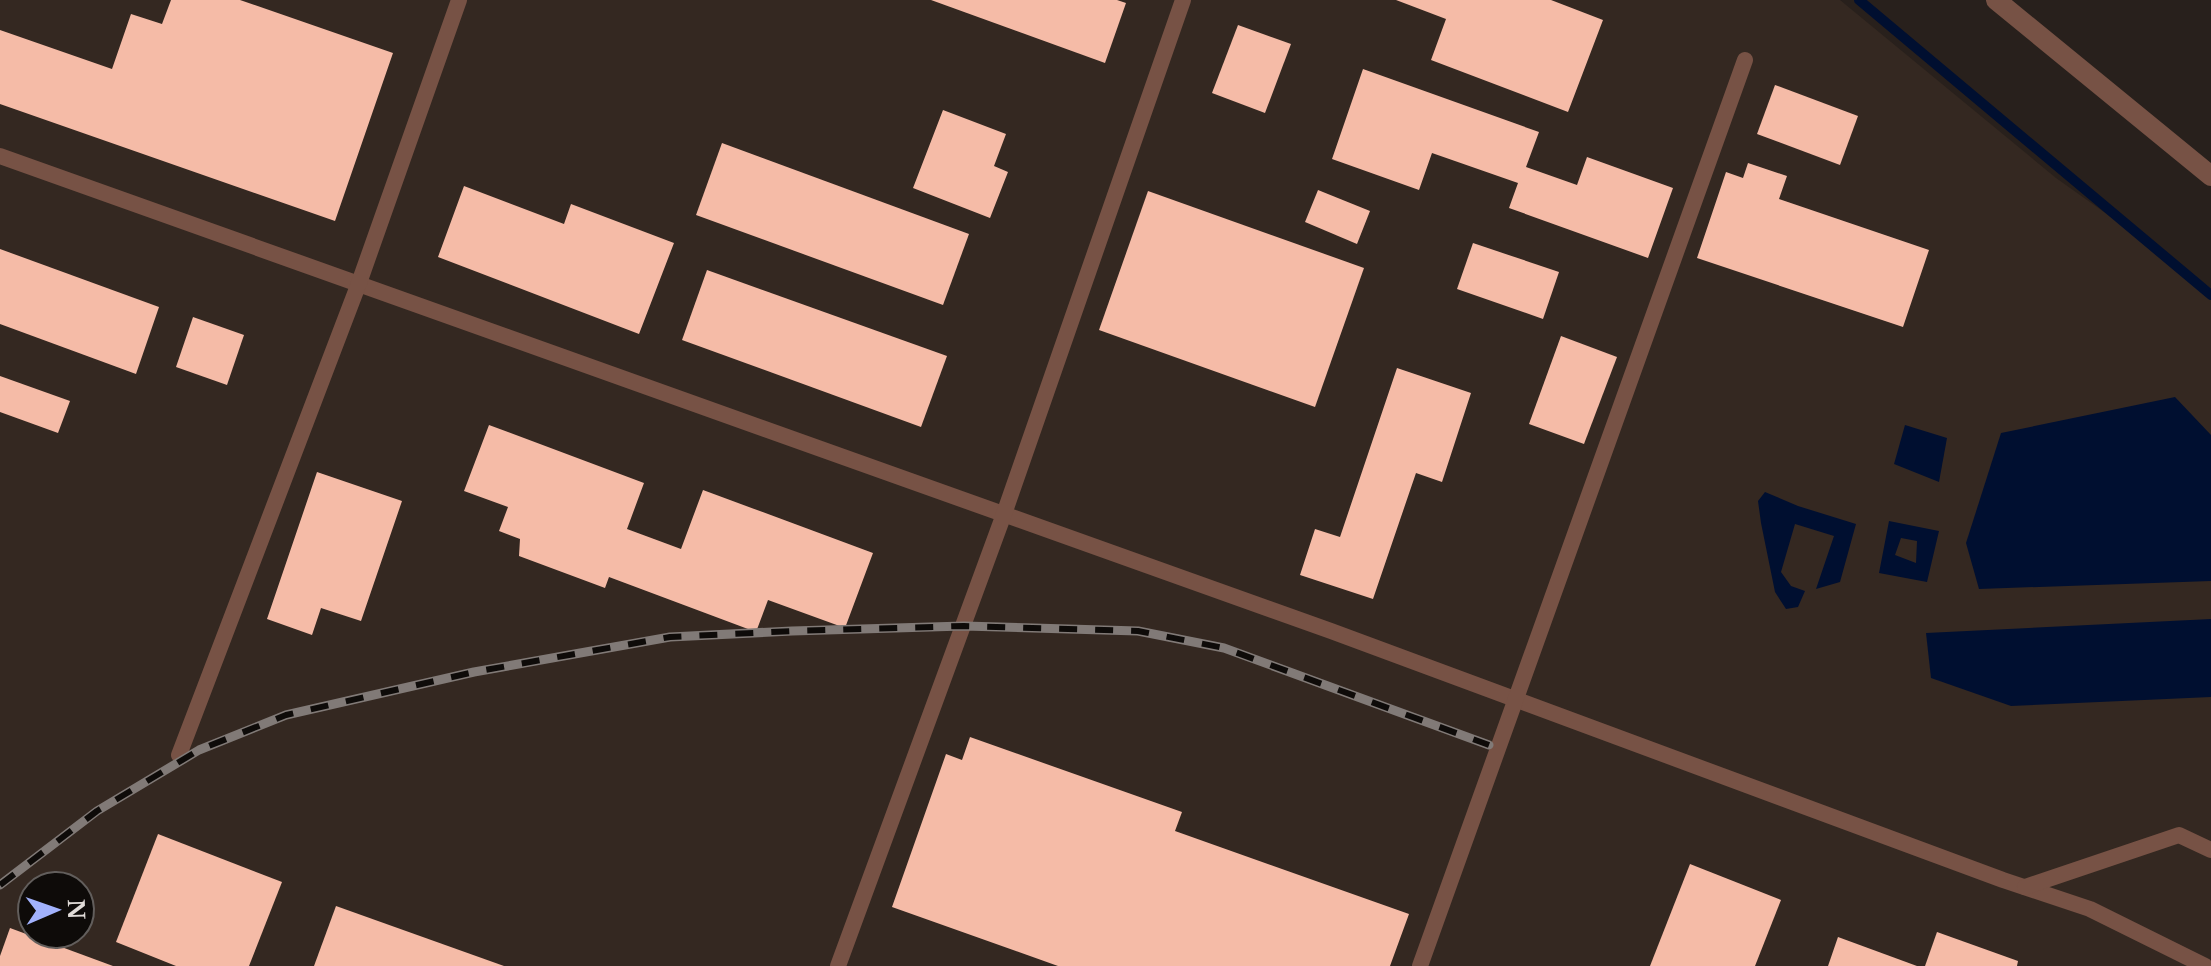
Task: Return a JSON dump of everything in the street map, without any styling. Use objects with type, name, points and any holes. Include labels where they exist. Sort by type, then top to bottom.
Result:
[{"type":"street","points":[[1996,0],[2211,176]]},
{"type":"lane","points":[[179,755],[359,283],[459,0]]},
{"type":"lane","points":[[838,966],[1004,514],[1183,0]]},
{"type":"lane","points":[[1420,966],[1745,60]]},
{"type":"lane","points":[[0,156],[1004,514],[2090,909],[2205,966]]},
{"type":"lane","points":[[2025,887],[2179,835],[2211,850]]},
{"type":"shaded area","points":[[0,0],[1840,0],[2056,178],[2211,288],[2211,966],[0,966]]},
{"type":"water","points":[[2175,397],[2211,435],[2211,581],[1979,589],[1966,543],[2001,433]]},
{"type":"water","points":[[1905,425],[1947,438],[1939,482],[1894,464]]},
{"type":"water","points":[[1765,492],[1856,524],[1840,582],[1816,589],[1834,536],[1795,524],[1781,572],[1791,586],[1805,591],[1798,607],[1786,609],[1775,592],[1758,501]]},
{"type":"water","points":[[1889,521],[1939,531],[1927,582],[1879,573]],"holes":[[[1901,538],[1917,541],[1916,563],[1895,555]]]},
{"type":"water","points":[[2211,619],[2211,697],[2011,706],[1931,678],[1926,633]]},
{"type":"building","points":[[171,0],[240,0],[393,53],[335,221],[0,104],[0,30],[112,69],[131,14],[162,24]]},
{"type":"building","points":[[931,0],[1117,0],[1126,3],[1105,63]]},
{"type":"building","points":[[1396,0],[1551,0],[1603,20],[1568,112],[1431,60],[1446,19]]},
{"type":"building","points":[[1238,25],[1291,44],[1265,113],[1212,93]]},
{"type":"building","points":[[1363,69],[1539,132],[1526,167],[1577,185],[1587,157],[1673,188],[1648,258],[1509,208],[1518,183],[1432,153],[1419,190],[1332,159]]},
{"type":"building","points":[[1775,85],[1858,116],[1840,165],[1757,134]]},
{"type":"building","points":[[943,110],[1006,134],[994,166],[1008,172],[990,218],[913,188]]},
{"type":"building","points":[[722,143],[969,234],[943,305],[696,215]]},
{"type":"building","points":[[1748,163],[1787,176],[1779,199],[1929,250],[1903,327],[1697,258],[1726,172],[1743,178]]},
{"type":"building","points":[[464,186],[564,224],[571,204],[674,243],[639,334],[438,257]]},
{"type":"building","points":[[1318,190],[1370,211],[1357,244],[1305,222]]},
{"type":"building","points":[[1148,191],[1364,268],[1315,407],[1099,330]]},
{"type":"building","points":[[1473,243],[1559,272],[1543,319],[1457,289]]},
{"type":"building","points":[[0,249],[159,307],[136,374],[0,324]]},
{"type":"building","points":[[707,270],[947,356],[921,427],[682,340]]},
{"type":"building","points":[[193,317],[244,335],[227,385],[176,367]]},
{"type":"building","points":[[1561,336],[1617,357],[1584,444],[1529,424]]},
{"type":"building","points":[[1397,368],[1471,393],[1442,482],[1416,473],[1373,599],[1300,575],[1315,529],[1340,537]]},
{"type":"building","points":[[0,376],[70,401],[58,433],[0,412]]},
{"type":"building","points":[[489,425],[644,483],[627,529],[681,549],[703,490],[873,553],[845,628],[768,600],[756,632],[609,577],[605,588],[519,556],[520,539],[499,531],[508,507],[464,491]]},
{"type":"building","points":[[317,472],[402,501],[361,621],[321,608],[312,635],[267,619]]},
{"type":"building","points":[[970,737],[1182,812],[1175,831],[1409,914],[1390,966],[1058,966],[892,907],[946,754],[962,760]]},
{"type":"building","points":[[158,834],[282,882],[249,966],[176,966],[116,942]]},
{"type":"building","points":[[1690,864],[1781,900],[1755,966],[1650,966]]},
{"type":"building","points":[[336,906],[504,966],[314,966]]},
{"type":"building","points":[[10,928],[16,930],[16,950],[70,950],[113,966],[0,966],[0,956]]},
{"type":"building","points":[[1937,932],[2018,961],[2017,966],[1925,966]]},
{"type":"building","points":[[1838,937],[1917,966],[1828,966]]},
{"type":"waterway","points":[[1859,0],[2211,295]]},
{"type":"railway","points":[[0,885],[97,811],[199,750],[286,715],[474,672],[670,637],[964,626],[1138,631],[1224,648],[1489,745]]}]
